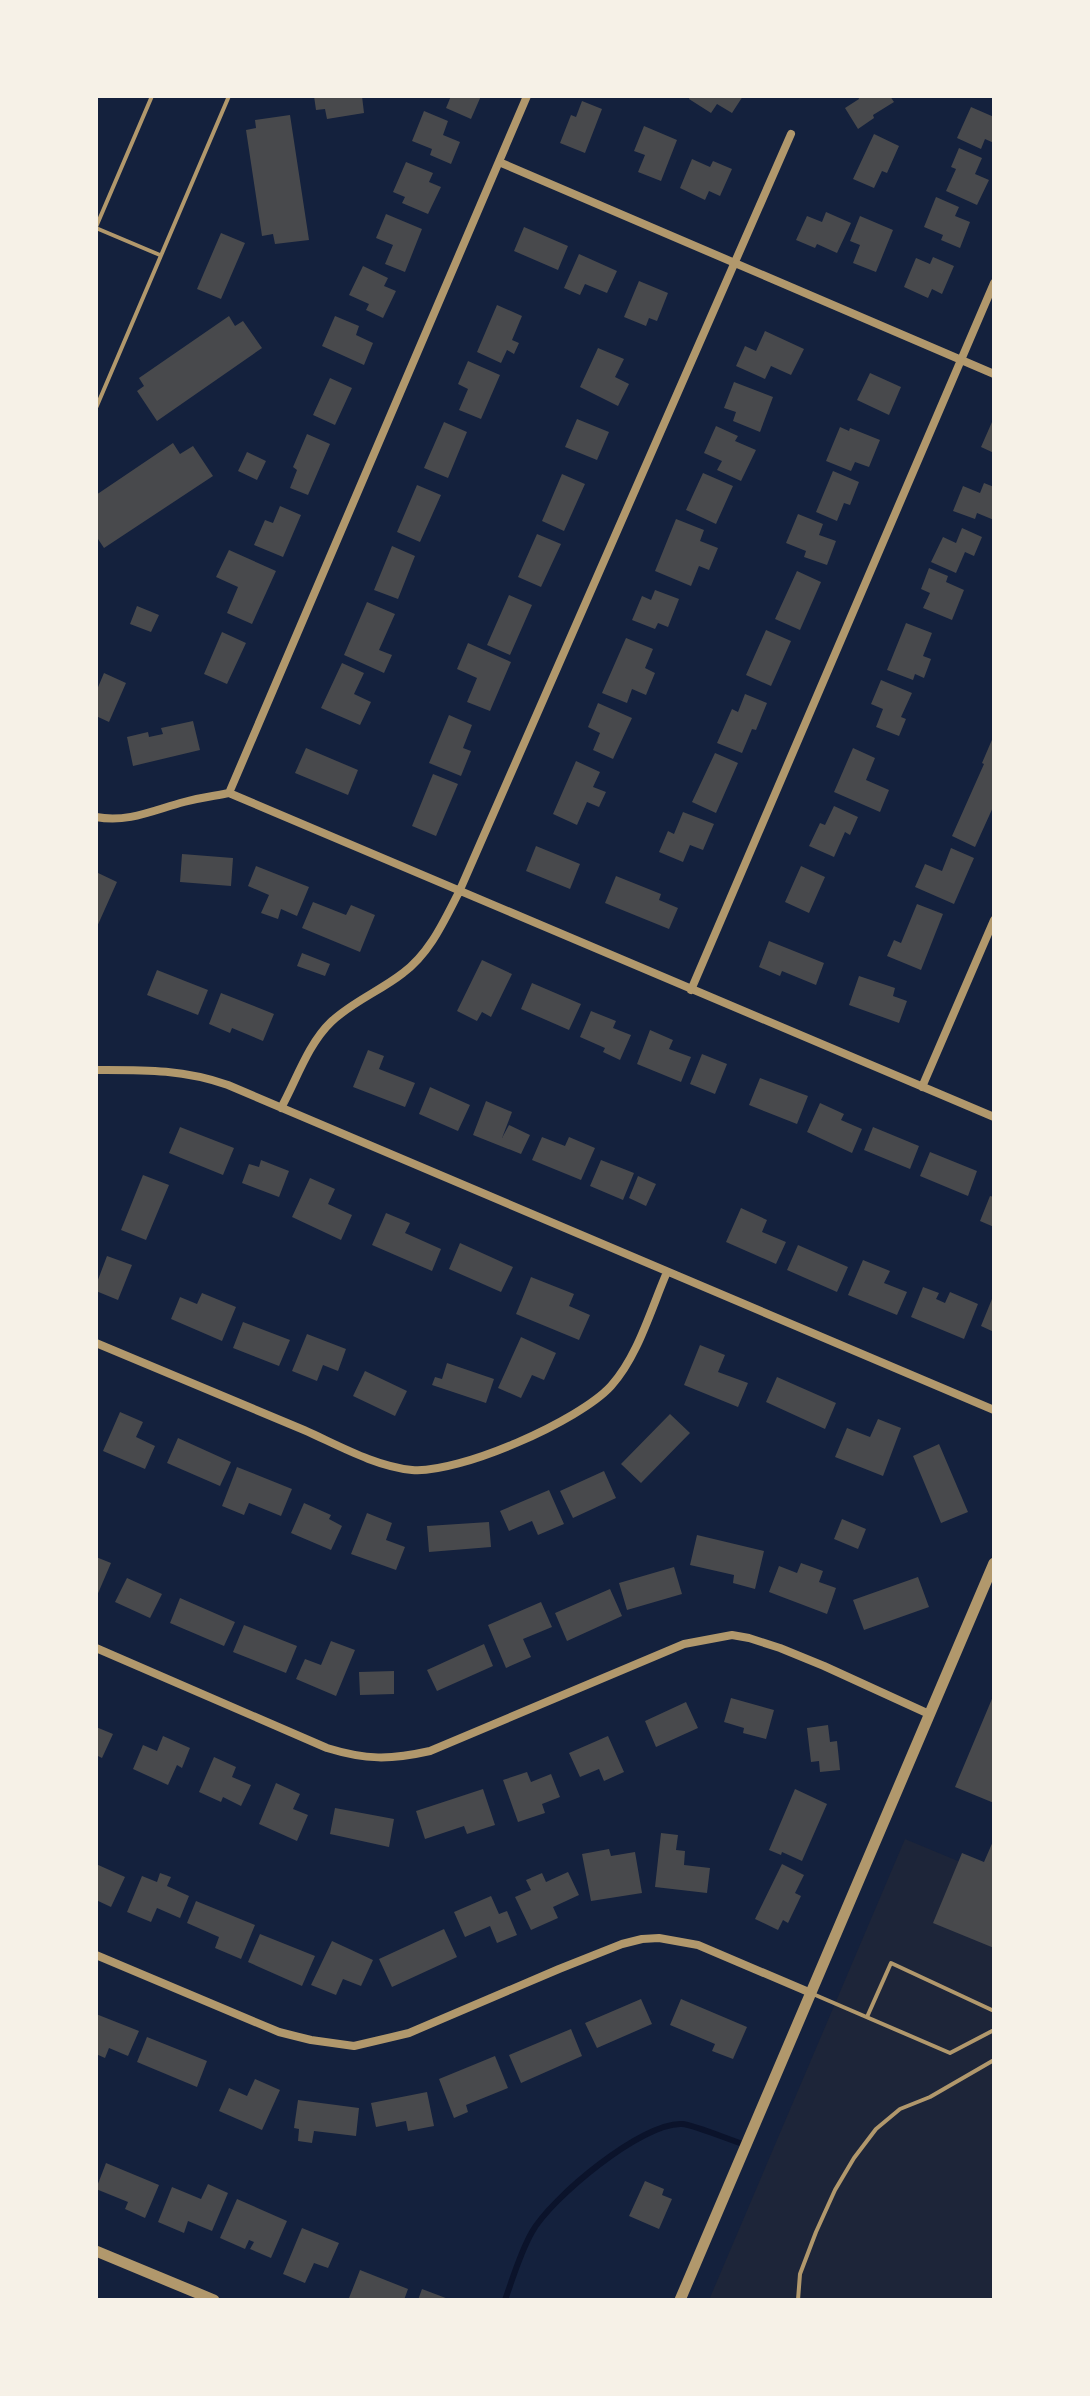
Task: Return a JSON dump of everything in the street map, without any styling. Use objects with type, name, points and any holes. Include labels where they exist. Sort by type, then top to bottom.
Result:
[{"type":"street","points":[[229,793],[527,96]]},
{"type":"street","points":[[281,1108],[312,1048],[329,1024],[405,972],[432,942],[459,892],[791,134]]},
{"type":"street","points":[[499,162],[994,374]]},
{"type":"street","points":[[691,990],[994,283]]},
{"type":"street","points":[[96,817],[131,819],[181,803],[229,793],[994,1117]]},
{"type":"street","points":[[922,1087],[994,920]]},
{"type":"street","points":[[96,1070],[173,1071],[203,1076],[994,1410]]},
{"type":"street","points":[[96,1343],[360,1455],[390,1466],[414,1470],[437,1469],[521,1440],[576,1414],[596,1399],[610,1387],[628,1359],[667,1272]]},
{"type":"street","points":[[680,2300],[994,1563]]},
{"type":"street","points":[[96,1648],[327,1748],[354,1757],[374,1759],[430,1751],[684,1644],[732,1635],[795,1654],[929,1714]]},
{"type":"street","points":[[96,1955],[279,2032],[354,2046],[409,2033],[584,1959],[642,1939],[659,1938],[698,1945],[811,1993]]},
{"type":"street","points":[[96,2251],[214,2300]]},
{"type":"lane","points":[[152,96],[96,227],[161,256]]},
{"type":"lane","points":[[96,408],[229,96]]},
{"type":"lane","points":[[867,2017],[891,1963],[994,2011]]},
{"type":"lane","points":[[811,1993],[950,2053],[994,2030]]},
{"type":"lane","points":[[798,2300],[800,2274],[835,2190],[876,2129],[900,2109],[930,2097],[994,2060]]},
{"type":"shaded area","points":[[905,1839],[994,1876],[994,2300],[709,2300]]},
{"type":"building","points":[[314,96],[362,96],[364,113],[327,119],[325,109],[316,110]]},
{"type":"building","points":[[451,96],[481,96],[471,119],[446,108]]},
{"type":"building","points":[[690,96],[743,96],[732,113],[717,104],[711,113],[689,99]]},
{"type":"building","points":[[858,96],[890,96],[894,102],[858,129],[845,108],[859,99]]},
{"type":"building","points":[[582,101],[602,109],[585,153],[560,143],[571,115],[576,117]]},
{"type":"building","points":[[971,107],[994,117],[994,143],[985,139],[981,149],[957,138]]},
{"type":"building","points":[[424,111],[448,121],[443,135],[460,142],[451,164],[430,155],[432,149],[412,141]]},
{"type":"building","points":[[290,115],[309,240],[275,244],[273,234],[262,236],[246,130],[256,128],[255,120]]},
{"type":"building","points":[[644,126],[677,140],[661,181],[638,172],[645,155],[634,151]]},
{"type":"building","points":[[874,134],[899,146],[887,173],[882,171],[874,188],[853,179]]},
{"type":"building","points":[[959,148],[982,158],[975,174],[989,180],[977,205],[946,191],[956,169],[951,167]]},
{"type":"building","points":[[692,159],[710,167],[713,161],[732,169],[720,196],[709,191],[705,200],[680,188]]},
{"type":"building","points":[[406,162],[433,173],[429,182],[441,187],[428,214],[402,203],[405,197],[393,192]]},
{"type":"building","points":[[936,197],[959,207],[955,216],[970,222],[960,248],[941,240],[943,235],[924,227]]},
{"type":"building","points":[[826,212],[851,223],[837,253],[817,244],[815,248],[796,240],[807,216],[822,222]]},
{"type":"building","points":[[386,214],[422,229],[405,272],[385,264],[393,245],[376,238]]},
{"type":"building","points":[[860,216],[893,230],[876,272],[853,263],[860,245],[850,241]]},
{"type":"building","points":[[524,227],[568,246],[558,270],[514,251]]},
{"type":"building","points":[[221,233],[245,243],[221,299],[197,289]]},
{"type":"building","points":[[579,254],[617,271],[607,293],[585,284],[580,295],[564,288]]},
{"type":"building","points":[[933,257],[954,266],[942,294],[932,289],[928,298],[904,287],[916,258],[930,264]]},
{"type":"building","points":[[363,266],[388,278],[384,286],[396,291],[383,318],[366,310],[369,304],[349,295]]},
{"type":"building","points":[[639,281],[668,293],[657,321],[649,318],[646,326],[624,317]]},
{"type":"building","points":[[497,305],[522,316],[512,340],[519,343],[514,354],[507,350],[501,363],[477,352]]},
{"type":"building","points":[[229,316],[235,326],[243,321],[262,348],[157,421],[137,391],[144,386],[139,378]]},
{"type":"building","points":[[335,316],[359,326],[356,335],[373,343],[364,365],[322,346]]},
{"type":"building","points":[[765,331],[804,349],[791,375],[771,366],[765,379],[736,366],[745,346],[756,351]]},
{"type":"building","points":[[598,348],[624,359],[615,377],[629,384],[618,406],[580,387]]},
{"type":"building","points":[[468,361],[500,375],[481,419],[459,410],[468,389],[458,384]]},
{"type":"building","points":[[870,373],[901,387],[889,415],[857,400]]},
{"type":"building","points":[[330,378],[352,388],[335,425],[313,415]]},
{"type":"building","points":[[734,382],[773,397],[760,432],[733,421],[736,412],[724,408]]},
{"type":"building","points":[[577,419],[609,432],[597,460],[565,447]]},
{"type":"building","points":[[444,422],[467,432],[448,478],[424,468]]},
{"type":"building","points":[[994,423],[994,453],[981,447]]},
{"type":"building","points":[[716,426],[738,436],[735,441],[756,450],[741,481],[717,470],[722,461],[704,453]]},
{"type":"building","points":[[840,427],[880,440],[869,467],[855,462],[851,471],[826,461]]},
{"type":"building","points":[[307,434],[330,444],[308,495],[290,488],[297,470],[293,467]]},
{"type":"building","points":[[173,443],[180,454],[193,446],[213,476],[104,548],[96,536],[96,495]]},
{"type":"building","points":[[247,452],[266,461],[257,480],[238,471]]},
{"type":"building","points":[[833,471],[859,482],[850,505],[844,503],[837,521],[816,512]]},
{"type":"building","points":[[703,473],[733,486],[716,524],[686,510]]},
{"type":"building","points":[[562,474],[585,484],[564,531],[542,521]]},
{"type":"building","points":[[984,483],[994,487],[994,520],[977,513],[975,519],[953,511],[963,486],[980,493]]},
{"type":"building","points":[[417,485],[441,495],[420,542],[397,532]]},
{"type":"building","points":[[280,506],[301,515],[283,557],[254,545],[265,520],[273,523]]},
{"type":"building","points":[[798,514],[823,524],[819,535],[836,541],[827,565],[804,557],[806,551],[786,543]]},
{"type":"building","points":[[676,519],[704,530],[700,541],[718,548],[709,570],[699,566],[691,586],[655,571]]},
{"type":"building","points":[[962,528],[982,537],[974,556],[965,552],[956,573],[931,562],[943,537],[956,543]]},
{"type":"building","points":[[537,534],[561,544],[541,587],[518,577]]},
{"type":"building","points":[[392,546],[415,556],[398,599],[374,590]]},
{"type":"building","points":[[229,550],[276,571],[252,624],[227,613],[238,587],[216,577]]},
{"type":"building","points":[[929,568],[948,576],[946,582],[964,590],[952,620],[923,608],[930,593],[921,589]]},
{"type":"building","points":[[797,571],[821,582],[800,630],[775,619]]},
{"type":"building","points":[[655,590],[679,599],[668,627],[658,623],[655,629],[632,620],[642,596],[651,600]]},
{"type":"building","points":[[509,595],[532,605],[510,655],[487,645]]},
{"type":"building","points":[[367,602],[395,614],[379,650],[392,655],[384,673],[344,655]]},
{"type":"building","points":[[137,606],[159,615],[151,632],[130,624]]},
{"type":"building","points":[[906,623],[932,633],[923,656],[931,659],[924,678],[915,674],[913,680],[887,670]]},
{"type":"building","points":[[766,630],[791,641],[771,686],[746,675]]},
{"type":"building","points":[[222,632],[246,643],[227,684],[204,674]]},
{"type":"building","points":[[626,638],[653,649],[645,668],[655,673],[646,695],[632,689],[627,703],[602,693]]},
{"type":"building","points":[[468,643],[511,662],[490,711],[467,702],[477,678],[457,669]]},
{"type":"building","points":[[342,663],[364,673],[354,694],[371,702],[360,725],[321,708]]},
{"type":"building","points":[[104,673],[126,683],[109,722],[96,716],[96,692]]},
{"type":"building","points":[[881,680],[912,693],[901,717],[906,719],[899,736],[876,727],[883,709],[871,704]]},
{"type":"building","points":[[745,694],[767,703],[742,753],[717,743],[732,709],[738,712]]},
{"type":"building","points":[[598,703],[632,718],[613,759],[593,750],[600,733],[588,727]]},
{"type":"building","points":[[449,715],[472,725],[463,748],[471,751],[461,776],[429,763]]},
{"type":"building","points":[[193,721],[200,750],[133,766],[127,737],[148,732],[149,737],[163,734],[161,728]]},
{"type":"building","points":[[994,735],[994,805],[975,847],[952,836]]},
{"type":"building","points":[[306,748],[358,770],[348,795],[295,773]]},
{"type":"building","points":[[853,748],[875,758],[866,780],[889,790],[880,812],[834,792]]},
{"type":"building","points":[[715,753],[738,763],[716,813],[692,802]]},
{"type":"building","points":[[576,761],[600,772],[593,787],[606,792],[599,807],[587,802],[577,825],[553,814]]},
{"type":"building","points":[[433,774],[458,784],[436,836],[412,826]]},
{"type":"building","points":[[834,806],[858,817],[850,835],[845,832],[834,857],[809,846],[820,823],[825,825]]},
{"type":"building","points":[[683,812],[714,824],[703,850],[690,845],[683,862],[659,852],[668,831],[674,834]]},
{"type":"building","points":[[536,846],[580,864],[570,889],[526,871]]},
{"type":"building","points":[[951,848],[974,858],[954,904],[915,887],[925,864],[942,871]]},
{"type":"building","points":[[182,854],[233,858],[231,886],[180,882]]},
{"type":"building","points":[[256,866],[309,887],[297,916],[281,909],[278,919],[261,913],[269,895],[248,886]]},
{"type":"building","points":[[801,866],[825,877],[809,913],[785,902]]},
{"type":"building","points":[[96,872],[117,882],[96,929]]},
{"type":"building","points":[[616,876],[661,894],[659,900],[678,908],[669,929],[605,903]]},
{"type":"building","points":[[313,902],[346,915],[351,905],[375,915],[360,952],[302,928]]},
{"type":"building","points":[[917,904],[943,914],[921,970],[887,956],[894,940],[901,943]]},
{"type":"building","points":[[769,941],[824,963],[816,985],[782,971],[780,976],[759,967]]},
{"type":"building","points":[[302,953],[330,964],[325,976],[297,966]]},
{"type":"building","points":[[482,960],[512,974],[491,1017],[482,1012],[477,1021],[457,1011]]},
{"type":"building","points":[[157,970],[208,990],[198,1015],[147,995]]},
{"type":"building","points":[[859,976],[895,988],[893,996],[907,1001],[899,1023],[849,1005]]},
{"type":"building","points":[[532,983],[581,1004],[569,1030],[521,1009]]},
{"type":"building","points":[[221,993],[274,1014],[263,1041],[232,1028],[230,1033],[209,1024]]},
{"type":"building","points":[[591,1011],[616,1021],[613,1028],[631,1035],[620,1060],[603,1052],[605,1048],[580,1037]]},
{"type":"building","points":[[650,1030],[673,1040],[669,1049],[691,1057],[681,1082],[637,1064]]},
{"type":"building","points":[[368,1050],[384,1056],[379,1069],[415,1083],[405,1107],[353,1087]]},
{"type":"building","points":[[702,1054],[727,1064],[715,1094],[690,1084]]},
{"type":"building","points":[[760,1078],[808,1096],[797,1124],[749,1105]]},
{"type":"building","points":[[430,1087],[470,1105],[458,1131],[419,1114]]},
{"type":"building","points":[[486,1101],[512,1112],[502,1138],[509,1125],[530,1135],[521,1154],[473,1135]]},
{"type":"building","points":[[820,1103],[844,1114],[841,1120],[862,1129],[852,1153],[807,1132]]},
{"type":"building","points":[[180,1127],[234,1148],[223,1175],[169,1153]]},
{"type":"building","points":[[873,1127],[919,1146],[910,1169],[864,1150]]},
{"type":"building","points":[[542,1137],[565,1146],[569,1137],[595,1148],[581,1180],[532,1160]]},
{"type":"building","points":[[930,1152],[977,1171],[968,1196],[920,1176]]},
{"type":"building","points":[[261,1160],[289,1171],[279,1197],[242,1183],[249,1164],[259,1167]]},
{"type":"building","points":[[601,1160],[634,1173],[623,1200],[590,1186]]},
{"type":"building","points":[[143,1175],[169,1185],[146,1240],[121,1230]]},
{"type":"building","points":[[638,1176],[656,1184],[646,1206],[629,1198]]},
{"type":"building","points":[[310,1178],[335,1189],[328,1204],[352,1215],[341,1240],[292,1217]]},
{"type":"building","points":[[990,1196],[994,1197],[994,1227],[980,1221]]},
{"type":"building","points":[[741,1208],[767,1220],[762,1232],[786,1242],[776,1264],[726,1242]]},
{"type":"building","points":[[386,1213],[410,1223],[405,1233],[441,1249],[432,1271],[372,1245]]},
{"type":"building","points":[[460,1243],[513,1267],[501,1292],[449,1269]]},
{"type":"building","points":[[798,1245],[848,1267],[837,1292],[787,1270]]},
{"type":"building","points":[[107,1256],[132,1265],[118,1300],[96,1291]]},
{"type":"building","points":[[863,1260],[890,1271],[884,1283],[907,1292],[897,1315],[848,1295]]},
{"type":"building","points":[[531,1277],[574,1294],[569,1306],[590,1315],[579,1340],[516,1314]]},
{"type":"building","points":[[923,1287],[939,1293],[936,1299],[945,1303],[950,1292],[978,1304],[964,1339],[911,1317]]},
{"type":"building","points":[[202,1293],[236,1307],[222,1341],[171,1319],[180,1297],[197,1304]]},
{"type":"building","points":[[994,1294],[994,1332],[981,1326]]},
{"type":"building","points":[[243,1322],[290,1340],[279,1366],[233,1348]]},
{"type":"building","points":[[307,1334],[346,1349],[338,1371],[323,1365],[317,1381],[292,1371]]},
{"type":"building","points":[[521,1337],[556,1353],[544,1380],[532,1375],[521,1398],[498,1388]]},
{"type":"building","points":[[700,1345],[725,1355],[718,1372],[748,1383],[738,1407],[684,1385]]},
{"type":"building","points":[[447,1363],[494,1379],[486,1403],[432,1385],[435,1377],[442,1379]]},
{"type":"building","points":[[365,1371],[407,1391],[395,1416],[353,1396]]},
{"type":"building","points":[[777,1377],[836,1403],[825,1429],[766,1402]]},
{"type":"building","points":[[120,1412],[143,1422],[136,1437],[155,1446],[145,1469],[103,1451]]},
{"type":"building","points":[[670,1414],[690,1433],[641,1483],[621,1464]]},
{"type":"building","points":[[878,1419],[901,1428],[883,1476],[835,1457],[847,1428],[870,1437]]},
{"type":"building","points":[[178,1438],[231,1462],[220,1486],[167,1463]]},
{"type":"building","points":[[939,1444],[968,1512],[941,1523],[913,1456]]},
{"type":"building","points":[[237,1467],[292,1489],[281,1516],[249,1503],[244,1515],[222,1506]]},
{"type":"building","points":[[604,1471],[616,1498],[573,1518],[560,1491]]},
{"type":"building","points":[[549,1490],[564,1524],[538,1535],[532,1521],[509,1531],[500,1511]]},
{"type":"building","points":[[304,1503],[331,1515],[329,1519],[342,1526],[331,1550],[291,1533]]},
{"type":"building","points":[[367,1513],[392,1523],[386,1540],[405,1547],[396,1570],[351,1554]]},
{"type":"building","points":[[842,1519],[866,1529],[858,1549],[834,1539]]},
{"type":"building","points":[[489,1522],[491,1547],[429,1552],[427,1526]]},
{"type":"building","points":[[697,1535],[764,1551],[755,1589],[733,1583],[734,1575],[690,1565]]},
{"type":"building","points":[[96,1557],[111,1563],[96,1598]]},
{"type":"building","points":[[801,1563],[823,1571],[819,1582],[836,1588],[827,1614],[769,1592],[779,1566],[797,1573]]},
{"type":"building","points":[[674,1567],[682,1594],[627,1610],[619,1583]]},
{"type":"building","points":[[918,1577],[929,1607],[864,1630],[853,1600]]},
{"type":"building","points":[[127,1578],[162,1594],[150,1618],[115,1602]]},
{"type":"building","points":[[610,1589],[622,1616],[567,1641],[555,1613]]},
{"type":"building","points":[[180,1598],[235,1622],[224,1646],[170,1623]]},
{"type":"building","points":[[541,1602],[552,1627],[523,1639],[531,1657],[506,1668],[488,1625]]},
{"type":"building","points":[[244,1625],[297,1646],[286,1673],[233,1652]]},
{"type":"building","points":[[331,1641],[355,1650],[336,1696],[296,1679],[305,1659],[321,1665]]},
{"type":"building","points":[[484,1644],[493,1666],[437,1691],[427,1670]]},
{"type":"building","points":[[394,1671],[394,1694],[360,1695],[359,1672]]},
{"type":"building","points":[[994,1694],[994,1803],[955,1787]]},
{"type":"building","points":[[731,1698],[774,1710],[766,1739],[743,1733],[744,1728],[724,1722]]},
{"type":"building","points":[[686,1702],[698,1728],[656,1747],[645,1721]]},
{"type":"building","points":[[828,1725],[830,1742],[837,1741],[840,1770],[820,1772],[819,1761],[811,1762],[807,1728]]},
{"type":"building","points":[[96,1727],[113,1734],[102,1758],[96,1755]]},
{"type":"building","points":[[163,1736],[190,1748],[182,1768],[177,1765],[168,1785],[133,1769],[143,1745],[157,1751]]},
{"type":"building","points":[[608,1736],[624,1772],[604,1781],[599,1769],[580,1777],[569,1753]]},
{"type":"building","points":[[214,1757],[236,1767],[232,1777],[251,1785],[241,1806],[223,1797],[221,1802],[199,1792]]},
{"type":"building","points":[[527,1772],[531,1782],[551,1774],[560,1797],[542,1804],[545,1813],[518,1822],[503,1780]]},
{"type":"building","points":[[276,1783],[300,1794],[293,1809],[308,1815],[297,1841],[259,1824]]},
{"type":"building","points":[[483,1789],[495,1825],[467,1834],[464,1826],[425,1839],[416,1811]]},
{"type":"building","points":[[795,1789],[827,1804],[802,1861],[769,1850]]},
{"type":"building","points":[[335,1808],[394,1819],[389,1847],[330,1834]]},
{"type":"building","points":[[661,1833],[678,1835],[676,1850],[685,1851],[684,1865],[710,1868],[707,1893],[655,1887]]},
{"type":"building","points":[[994,1839],[994,1948],[933,1923],[962,1853],[984,1862]]},
{"type":"building","points":[[609,1849],[611,1856],[635,1852],[642,1893],[591,1901],[582,1854]]},
{"type":"building","points":[[96,1864],[125,1877],[111,1907],[96,1900]]},
{"type":"building","points":[[782,1864],[804,1875],[795,1893],[801,1896],[788,1923],[783,1920],[778,1930],[755,1919]]},
{"type":"building","points":[[568,1872],[579,1895],[553,1907],[558,1918],[531,1930],[515,1897],[531,1890],[526,1880],[542,1873],[546,1882]]},
{"type":"building","points":[[160,1873],[171,1877],[167,1886],[189,1896],[180,1918],[157,1908],[151,1922],[127,1912],[142,1876],[157,1882]]},
{"type":"building","points":[[491,1896],[499,1914],[507,1911],[517,1935],[497,1943],[490,1926],[465,1937],[454,1912]]},
{"type":"building","points":[[196,1901],[255,1925],[241,1959],[215,1948],[219,1937],[187,1923]]},
{"type":"building","points":[[444,1929],[457,1957],[392,1987],[379,1959]]},
{"type":"building","points":[[260,1934],[315,1956],[302,1986],[248,1962]]},
{"type":"building","points":[[332,1941],[373,1960],[361,1986],[343,1979],[336,1995],[311,1985]]},
{"type":"building","points":[[641,1999],[652,2024],[597,2048],[585,2023]]},
{"type":"building","points":[[681,1999],[747,2027],[733,2059],[712,2051],[715,2044],[670,2025]]},
{"type":"building","points":[[96,2014],[139,2031],[128,2056],[109,2048],[105,2058],[96,2054]]},
{"type":"building","points":[[571,2029],[582,2056],[521,2083],[509,2055]]},
{"type":"building","points":[[147,2037],[207,2061],[197,2087],[137,2062]]},
{"type":"building","points":[[495,2056],[508,2088],[466,2105],[468,2112],[454,2118],[439,2079]]},
{"type":"building","points":[[255,2079],[280,2090],[262,2130],[219,2111],[229,2088],[247,2096]]},
{"type":"building","points":[[427,2092],[434,2126],[408,2131],[406,2121],[376,2127],[371,2103]]},
{"type":"building","points":[[298,2100],[359,2108],[356,2136],[314,2131],[312,2143],[298,2141],[299,2129],[294,2128]]},
{"type":"building","points":[[106,2163],[159,2185],[145,2218],[125,2209],[128,2202],[96,2189]]},
{"type":"building","points":[[645,2181],[664,2189],[662,2195],[672,2199],[659,2229],[629,2216]]},
{"type":"building","points":[[208,2184],[228,2193],[212,2231],[188,2221],[184,2233],[158,2222],[172,2187],[201,2199]]},
{"type":"building","points":[[237,2199],[287,2221],[271,2258],[250,2249],[254,2242],[249,2240],[245,2249],[220,2238]]},
{"type":"building","points":[[302,2228],[339,2243],[328,2268],[314,2263],[305,2283],[283,2274]]},
{"type":"building","points":[[360,2270],[408,2289],[404,2300],[349,2298]]},
{"type":"building","points":[[422,2289],[451,2300],[418,2300]]},
{"type":"waterway","points":[[505,2300],[524,2248],[542,2218],[577,2182],[622,2148],[644,2135],[682,2124],[746,2145]]}]
